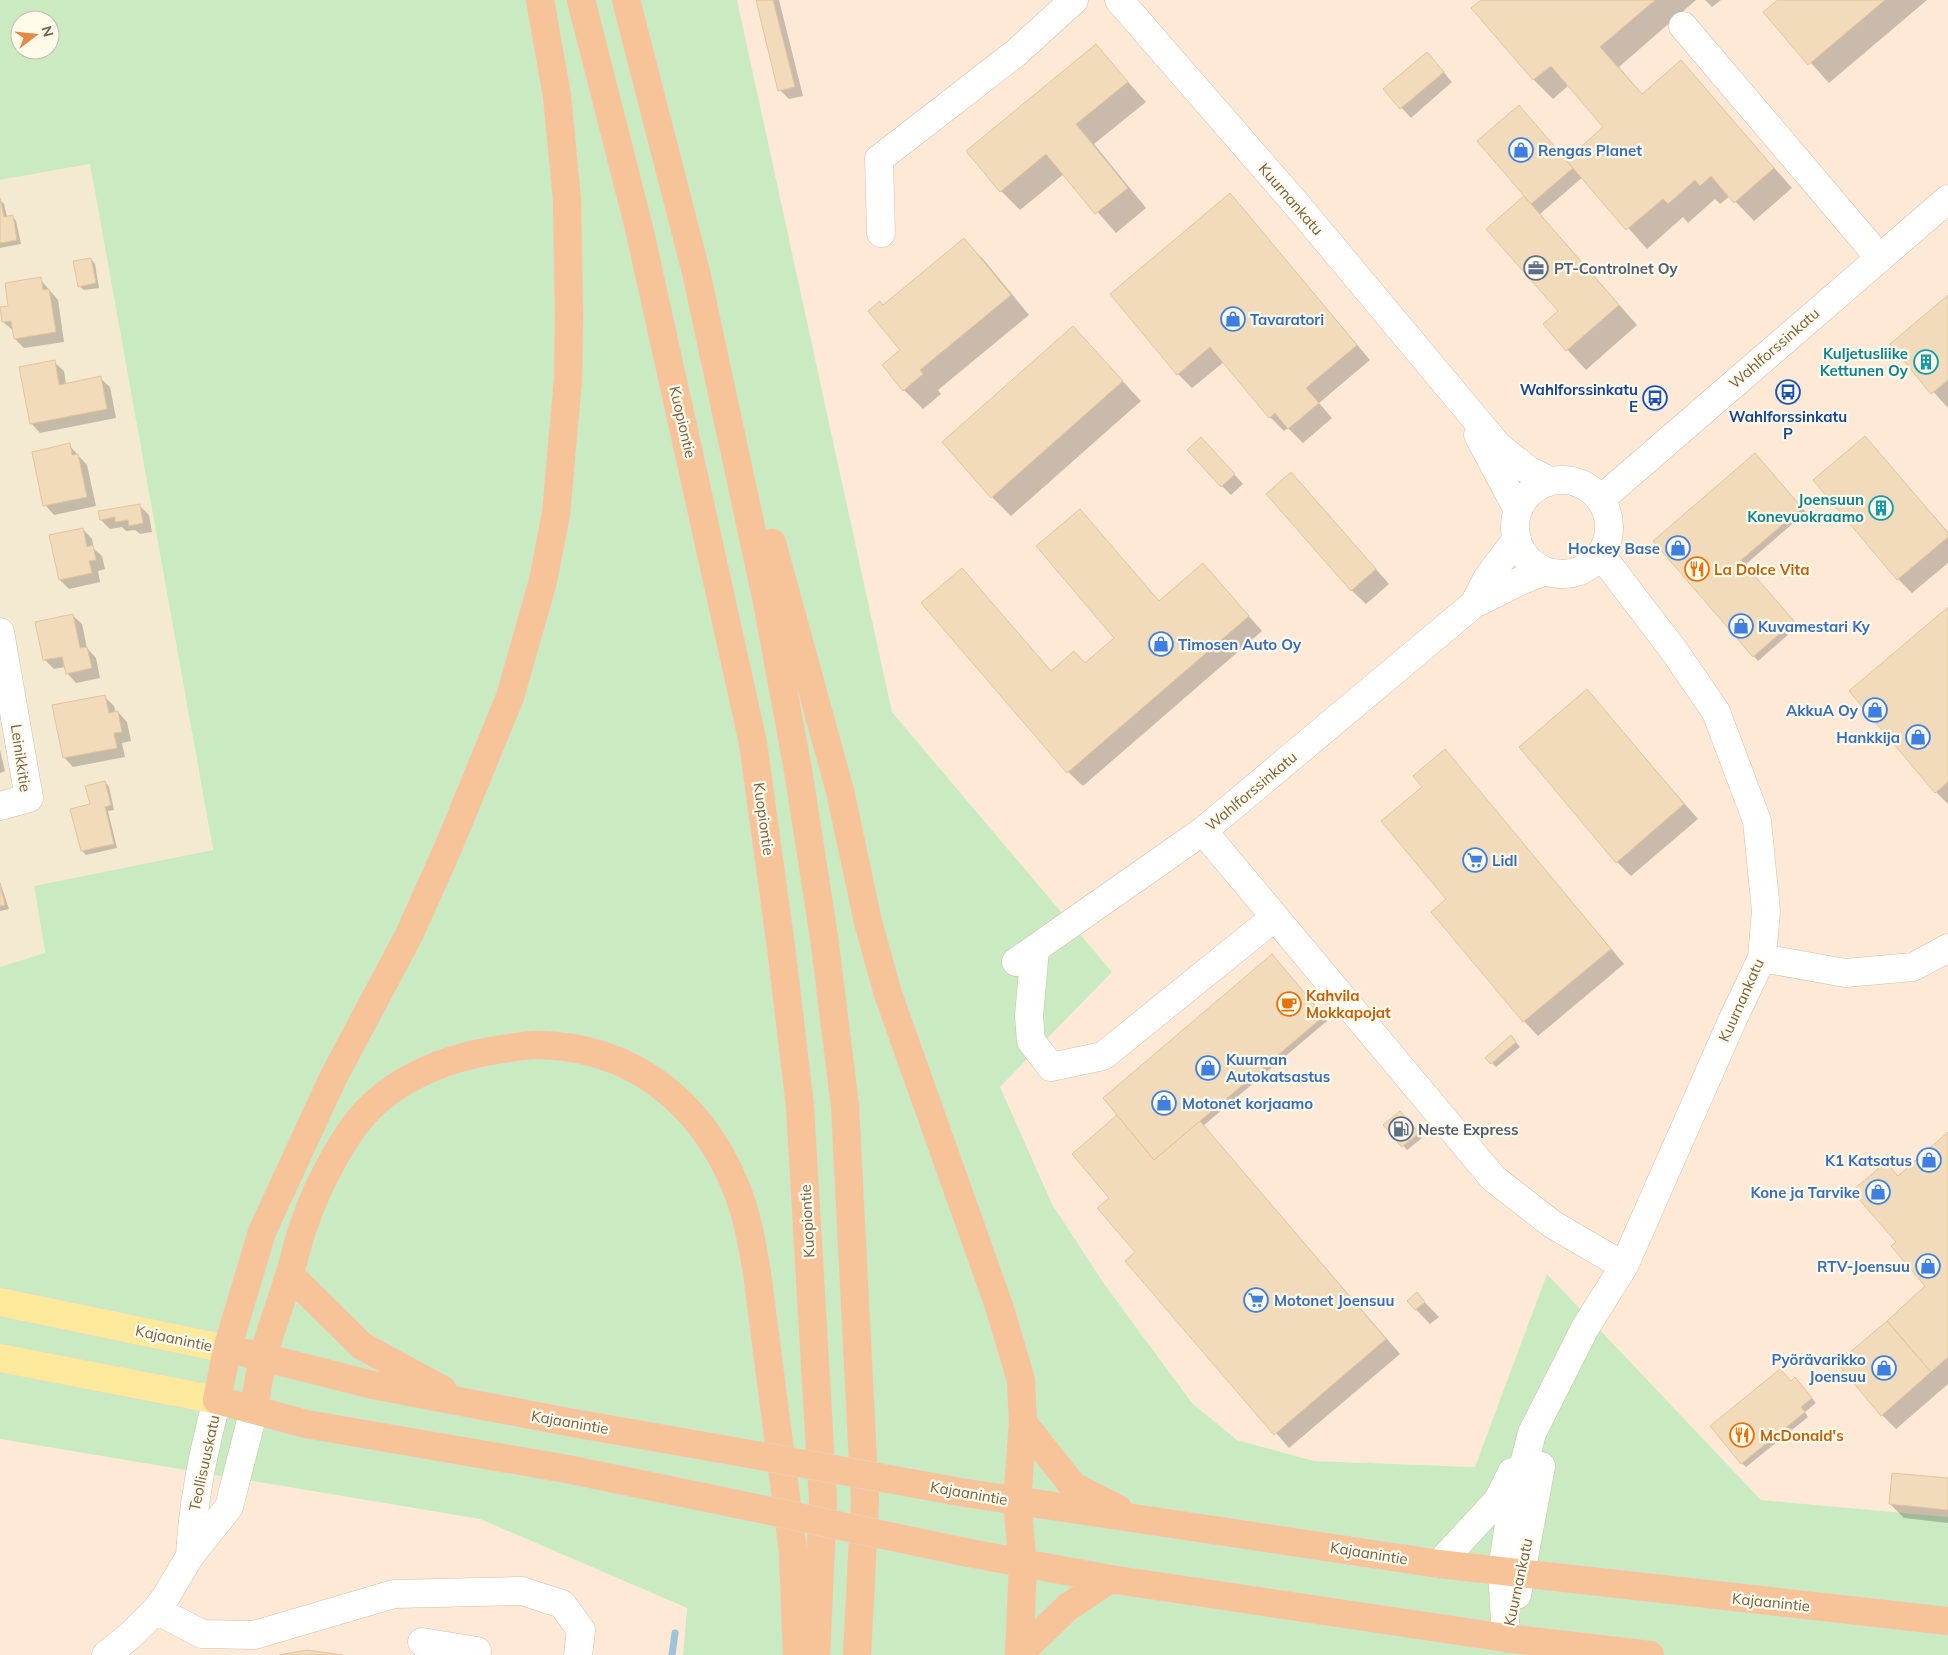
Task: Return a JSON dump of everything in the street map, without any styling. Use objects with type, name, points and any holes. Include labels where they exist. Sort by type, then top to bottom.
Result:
[{"type":"highway","points":[[540,0],[557,96],[568,200],[569,316],[568,379],[556,514],[543,580],[510,697],[448,848],[409,935],[334,1078],[262,1232],[227,1348],[217,1400],[306,1424],[567,1469],[1024,1565],[1506,1638],[1650,1655]]},
{"type":"highway","name":"Kuopiontie","points":[[581,0],[639,228],[710,544],[754,753],[781,947],[800,1106],[823,1501],[816,1655]]},
{"type":"highway","points":[[626,0],[696,272],[840,791],[868,922],[888,994],[999,1306],[1021,1380],[1023,1423],[1017,1502],[1024,1565],[1019,1654]]},
{"type":"highway","points":[[696,272],[767,602],[798,770],[824,937],[845,1106],[865,1501],[858,1655]]},
{"type":"highway","points":[[254,1409],[263,1357],[290,1275],[305,1221],[338,1152],[366,1112],[399,1084],[466,1055],[536,1045],[569,1047],[598,1052],[626,1063],[658,1083],[685,1105],[712,1142],[736,1185],[749,1228],[758,1283],[793,1552],[797,1655]]},
{"type":"highway","points":[[290,1275],[362,1346],[467,1403]]},
{"type":"highway","name":"Kajaanintie","points":[[227,1348],[373,1385],[1017,1502],[1137,1518],[1439,1564],[1948,1621]]},
{"type":"highway","points":[[1023,1423],[1073,1486],[1137,1518]]},
{"type":"highway","points":[[1019,1654],[1068,1608],[1110,1579]]},
{"type":"main road","name":"Kajaanintie","points":[[0,1302],[227,1348]]},
{"type":"main road","points":[[0,1358],[217,1400]]},
{"type":"street","points":[[881,233],[879,159],[1017,52],[1074,0]]},
{"type":"street","name":"Kuurnankatu","points":[[1119,0],[1297,205],[1498,446],[1528,470],[1550,481]]},
{"type":"street","points":[[1684,26],[1879,258]]},
{"type":"street","name":"Wahlforssinkatu","points":[[1601,499],[1948,199]]},
{"type":"street","name":"Kuurnankatu","points":[[1460,400],[1518,510]]},
{"type":"street","points":[[1564,479],[1578,482],[1590,489],[1601,499],[1607,513],[1609,528],[1607,543],[1600,554],[1587,567],[1574,572],[1559,574],[1545,571],[1533,563],[1523,552],[1517,539],[1515,524],[1518,510],[1526,497],[1537,487],[1550,481],[1564,479]]},
{"type":"street","name":"Wahlforssinkatu","points":[[1474,604],[1488,577],[1517,539]]},
{"type":"street","name":"Kuurnankatu","points":[[1506,1638],[1512,1573],[1510,1518],[1532,1432],[1585,1328],[1624,1266],[1732,1021],[1762,958],[1766,911],[1756,821],[1716,712],[1675,652],[1600,554]]},
{"type":"street","name":"Wahlforssinkatu","points":[[1275,917],[1103,1056],[1051,1066],[1031,1041],[1026,956],[1203,831],[1474,604],[1545,571]]},
{"type":"street","name":"Leinikkitie","points":[[0,632],[29,798],[0,806]]},
{"type":"street","points":[[1203,831],[1493,1178],[1552,1224],[1624,1266]]},
{"type":"street","points":[[1762,958],[1845,973],[1913,967],[1948,948]]},
{"type":"street","name":"Kuurnankatu","points":[[1512,1573],[1567,1365]]},
{"type":"street","name":"Teollisuuskatu","points":[[190,1556],[193,1510],[201,1461],[217,1400]]},
{"type":"street","name":"Teollisuuskatu","points":[[106,1655],[131,1635],[156,1610],[190,1556],[229,1507],[254,1409]]},
{"type":"street","points":[[1439,1564],[1498,1500],[1532,1432]]},
{"type":"street","points":[[156,1610],[202,1634],[254,1635],[394,1594],[522,1591],[562,1604],[581,1630],[578,1655]]},
{"type":"street","points":[[422,1642],[477,1651],[476,1655]]},
{"type":"shaded area","points":[[737,0],[1948,0],[1948,1517],[1761,1500],[1548,1275],[1475,1467],[1314,1461],[1237,1440],[1192,1403],[1105,1285],[1052,1204],[999,1087],[1112,972],[892,712]]},
{"type":"shaded area","points":[[90,164],[213,851],[34,886],[45,954],[0,967],[0,180]]},
{"type":"shaded area","points":[[0,1439],[480,1519],[687,1608],[683,1655],[0,1655]]},
{"type":"green space","points":[[0,0],[737,0],[892,712],[1112,972],[1000,1087],[1052,1204],[1105,1285],[1192,1403],[1237,1440],[1314,1461],[1475,1467],[1547,1274],[1761,1500],[1948,1517],[1948,1655],[683,1655],[687,1608],[480,1519],[0,1439],[0,967],[45,953],[34,886],[213,850],[90,164],[0,180]]},
{"type":"building","points":[[756,0],[773,0],[795,87],[778,91]]},
{"type":"building","points":[[1481,0],[1655,0],[1600,47],[1642,94],[1681,60],[1774,168],[1734,203],[1711,176],[1700,186],[1695,180],[1668,204],[1663,199],[1626,230],[1566,160],[1603,127],[1551,66],[1533,80],[1471,8]]},
{"type":"building","points":[[1778,0],[1885,0],[1808,65],[1763,12]]},
{"type":"building","points":[[1096,44],[1128,82],[1076,124],[1128,188],[1095,214],[1046,154],[1000,192],[966,151]]},
{"type":"building","points":[[1427,52],[1444,72],[1400,109],[1383,89]]},
{"type":"building","name":"Rengas Planet","points":[[1519,105],[1573,168],[1531,204],[1477,141]]},
{"type":"building","name":"Tavaratori","points":[[1230,193],[1357,345],[1306,388],[1319,403],[1288,429],[1275,413],[1269,418],[1210,347],[1177,375],[1110,294]]},
{"type":"building","points":[[1524,196],[1619,305],[1566,351],[1543,324],[1558,311],[1486,229]]},
{"type":"building","points":[[0,198],[4,217],[13,215],[17,240],[0,243]]},
{"type":"building","points":[[964,238],[1011,295],[920,370],[923,374],[903,391],[882,365],[900,350],[868,311],[880,301],[883,305]]},
{"type":"building","points":[[91,258],[96,283],[78,287],[73,261]]},
{"type":"building","points":[[41,277],[43,290],[49,289],[56,332],[14,339],[11,321],[2,322],[0,307],[8,306],[5,283]]},
{"type":"building","name":"Kuljetusliike Kettunen Oy","points":[[1948,295],[1948,380],[1931,394],[1890,344]]},
{"type":"building","points":[[1073,326],[1123,381],[991,498],[942,442]]},
{"type":"building","points":[[55,360],[59,385],[101,376],[107,409],[30,424],[19,367]]},
{"type":"building","name":"Joensuun Konevuokraamo","points":[[1865,436],[1948,533],[1948,537],[1897,580],[1813,480]]},
{"type":"building","points":[[1201,437],[1235,474],[1221,487],[1187,450]]},
{"type":"building","points":[[70,443],[72,455],[78,454],[87,497],[43,506],[32,452]]},
{"type":"building","points":[[1755,453],[1802,508],[1741,560],[1794,621],[1753,657],[1653,541]]},
{"type":"building","points":[[1291,472],[1376,569],[1351,591],[1266,494]]},
{"type":"building","points":[[140,504],[143,523],[129,526],[128,520],[115,522],[115,517],[100,520],[98,511]]},
{"type":"building","name":"Timosen Auto Oy","points":[[1080,509],[1159,601],[1203,563],[1249,616],[1067,773],[921,603],[962,568],[1051,671],[1074,651],[1085,663],[1114,638],[1036,546]]},
{"type":"building","points":[[83,528],[87,547],[93,545],[96,560],[89,561],[92,573],[59,580],[49,535]]},
{"type":"building","name":"Hankkija","points":[[1948,607],[1948,782],[1935,793],[1849,691]]},
{"type":"building","points":[[73,614],[80,648],[87,647],[92,668],[66,674],[62,657],[43,660],[35,622]]},
{"type":"building","points":[[1587,689],[1684,804],[1616,863],[1519,747]]},
{"type":"building","points":[[105,695],[109,713],[118,711],[122,732],[114,733],[117,748],[63,758],[52,705]]},
{"type":"building","name":"Lidl","points":[[1445,749],[1611,949],[1523,1022],[1431,912],[1446,899],[1381,821],[1422,787],[1413,776]]},
{"type":"building","points":[[105,781],[111,805],[105,807],[114,844],[81,851],[70,809],[90,804],[85,786]]},
{"type":"building","points":[[0,885],[5,905],[0,906]]},
{"type":"building","points":[[1272,954],[1324,1016],[1154,1160],[1103,1098]]},
{"type":"building","points":[[1511,1035],[1516,1042],[1491,1064],[1485,1058]]},
{"type":"building","name":"Neste Express","points":[[1400,1111],[1419,1133],[1402,1147],[1383,1125]]},
{"type":"building","name":"Motonet Joensuu","points":[[1117,1115],[1154,1160],[1200,1121],[1386,1339],[1274,1435],[1125,1261],[1135,1252],[1097,1208],[1109,1198],[1072,1154]]},
{"type":"building","name":"RTV-Joensuu","points":[[1948,1132],[1948,1357],[1931,1372],[1887,1321],[1925,1286],[1891,1246],[1896,1242],[1852,1191],[1886,1162],[1898,1176]]},
{"type":"building","points":[[1417,1292],[1425,1302],[1415,1310],[1407,1301]]},
{"type":"building","name":"Pyörävarikko Joensuu","points":[[1887,1321],[1931,1372],[1881,1416],[1837,1363]]},
{"type":"building","points":[[1780,1369],[1791,1381],[1795,1377],[1812,1398],[1801,1407],[1805,1412],[1741,1464],[1710,1426]]},
{"type":"building","points":[[1892,1473],[1948,1478],[1948,1510],[1889,1504]]},
{"type":"building","points":[[307,1650],[342,1655],[279,1655]]},
{"type":"waterway","points":[[672,1655],[675,1633]]},
{"type":"place","name":"Rengas Planet","points":[[1521,150]]},
{"type":"place","name":"PT-Controlnet Oy","points":[[1536,268]]},
{"type":"place","name":"Tavaratori","points":[[1233,319]]},
{"type":"place","name":"Kuljetusliike Kettunen Oy","points":[[1926,362]]},
{"type":"place","name":"Wahlforssinkatu P","points":[[1788,392]]},
{"type":"place","name":"Wahlforssinkatu E","points":[[1655,398]]},
{"type":"place","name":"Joensuun Konevuokraamo","points":[[1881,508]]},
{"type":"place","name":"Hockey Base","points":[[1678,548]]},
{"type":"place","name":"La Dolce Vita","points":[[1697,569]]},
{"type":"place","name":"Kuvamestari Ky","points":[[1741,626]]},
{"type":"place","name":"Timosen Auto Oy","points":[[1161,644]]},
{"type":"place","name":"AkkuA Oy","points":[[1875,710]]},
{"type":"place","name":"Hankkija","points":[[1918,737]]},
{"type":"place","name":"Lidl","points":[[1475,860]]},
{"type":"place","name":"Kahvila Mokkapojat","points":[[1289,1004]]},
{"type":"place","name":"Kuurnan Autokatsastus","points":[[1208,1068]]},
{"type":"place","name":"Motonet korjaamo","points":[[1164,1103]]},
{"type":"place","name":"Neste Express","points":[[1401,1129]]},
{"type":"place","name":"K1 Katsatus","points":[[1929,1160]]},
{"type":"place","name":"Kone ja Tarvike","points":[[1878,1192]]},
{"type":"place","name":"RTV-Joensuu","points":[[1928,1266]]},
{"type":"place","name":"Motonet Joensuu","points":[[1256,1300]]},
{"type":"place","name":"Pyörävarikko Joensuu","points":[[1884,1368]]},
{"type":"place","name":"McDonald's","points":[[1742,1435]]}]
